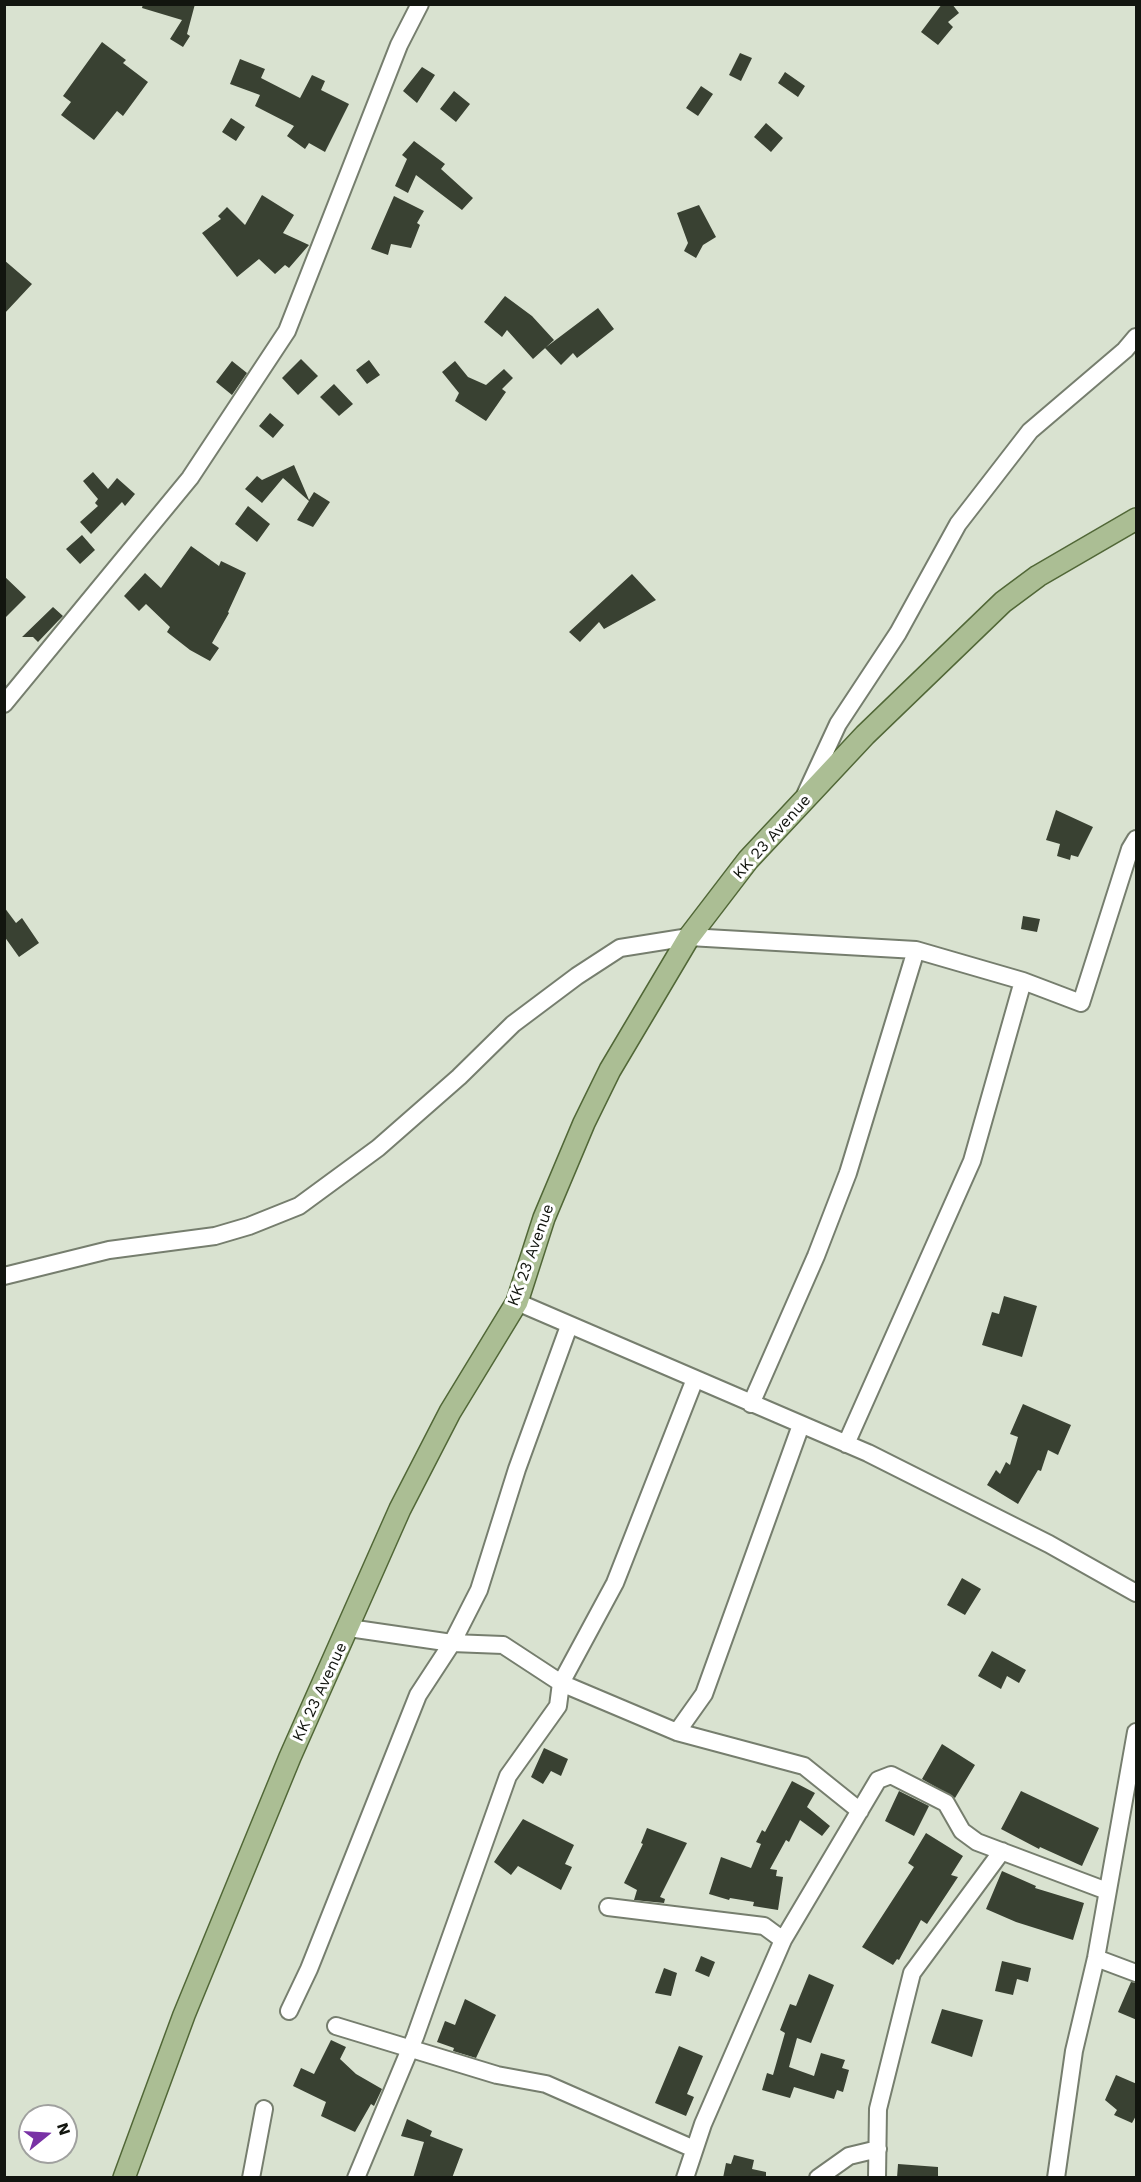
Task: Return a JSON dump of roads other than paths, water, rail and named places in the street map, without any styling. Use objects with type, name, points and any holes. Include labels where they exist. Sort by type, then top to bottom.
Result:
[{"type":"main road","name":"KK 23 Avenue","points":[[124,2178],[184,2015],[285,1767],[349,1628],[400,1509],[450,1412],[517,1302],[544,1218],[584,1123],[610,1070],[689,937],[748,860],[865,735],[1002,602],[1038,576],[1137,519]]},
{"type":"street","points":[[4,704],[190,478],[287,331],[399,45],[420,4]]},
{"type":"street","points":[[801,804],[838,724],[898,633],[958,524],[1030,431],[1137,337]]},
{"type":"street","points":[[4,1276],[109,1250],[215,1236],[298,1206],[378,1148],[459,1077],[513,1023],[620,948],[689,937],[916,950],[1023,981],[1081,1003],[1130,849],[1137,839]]},
{"type":"street","points":[[751,1404],[816,1256],[848,1173],[916,950]]},
{"type":"street","points":[[846,1444],[972,1161],[1023,981]]},
{"type":"street","points":[[517,1302],[846,1444],[1049,1544],[1137,1593]]},
{"type":"street","points":[[289,2011],[418,1695],[452,1643],[478,1590],[517,1469],[569,1326]]},
{"type":"street","points":[[357,2178],[410,2049],[508,1776],[558,1707],[561,1683],[615,1582],[695,1379]]},
{"type":"street","points":[[677,1732],[704,1694],[801,1425]]},
{"type":"street","points":[[349,1628],[452,1643],[503,1645],[561,1683],[677,1732],[804,1766],[860,1811]]},
{"type":"street","points":[[1056,2178],[1074,2051],[1096,1958],[1137,1732]]},
{"type":"street","points":[[685,2178],[703,2124],[783,1940],[878,1780],[891,1776],[946,1803],[962,1831],[977,1842],[1107,1892]]},
{"type":"street","points":[[877,2178],[878,2109],[912,1973],[1002,1851]]},
{"type":"street","points":[[608,1907],[764,1926],[783,1940]]},
{"type":"street","points":[[1096,1958],[1137,1972]]},
{"type":"street","points":[[336,2026],[497,2075],[546,2084],[694,2149]]},
{"type":"street","points":[[251,2178],[264,2109]]},
{"type":"street","points":[[818,2178],[849,2156],[878,2150]]}]
